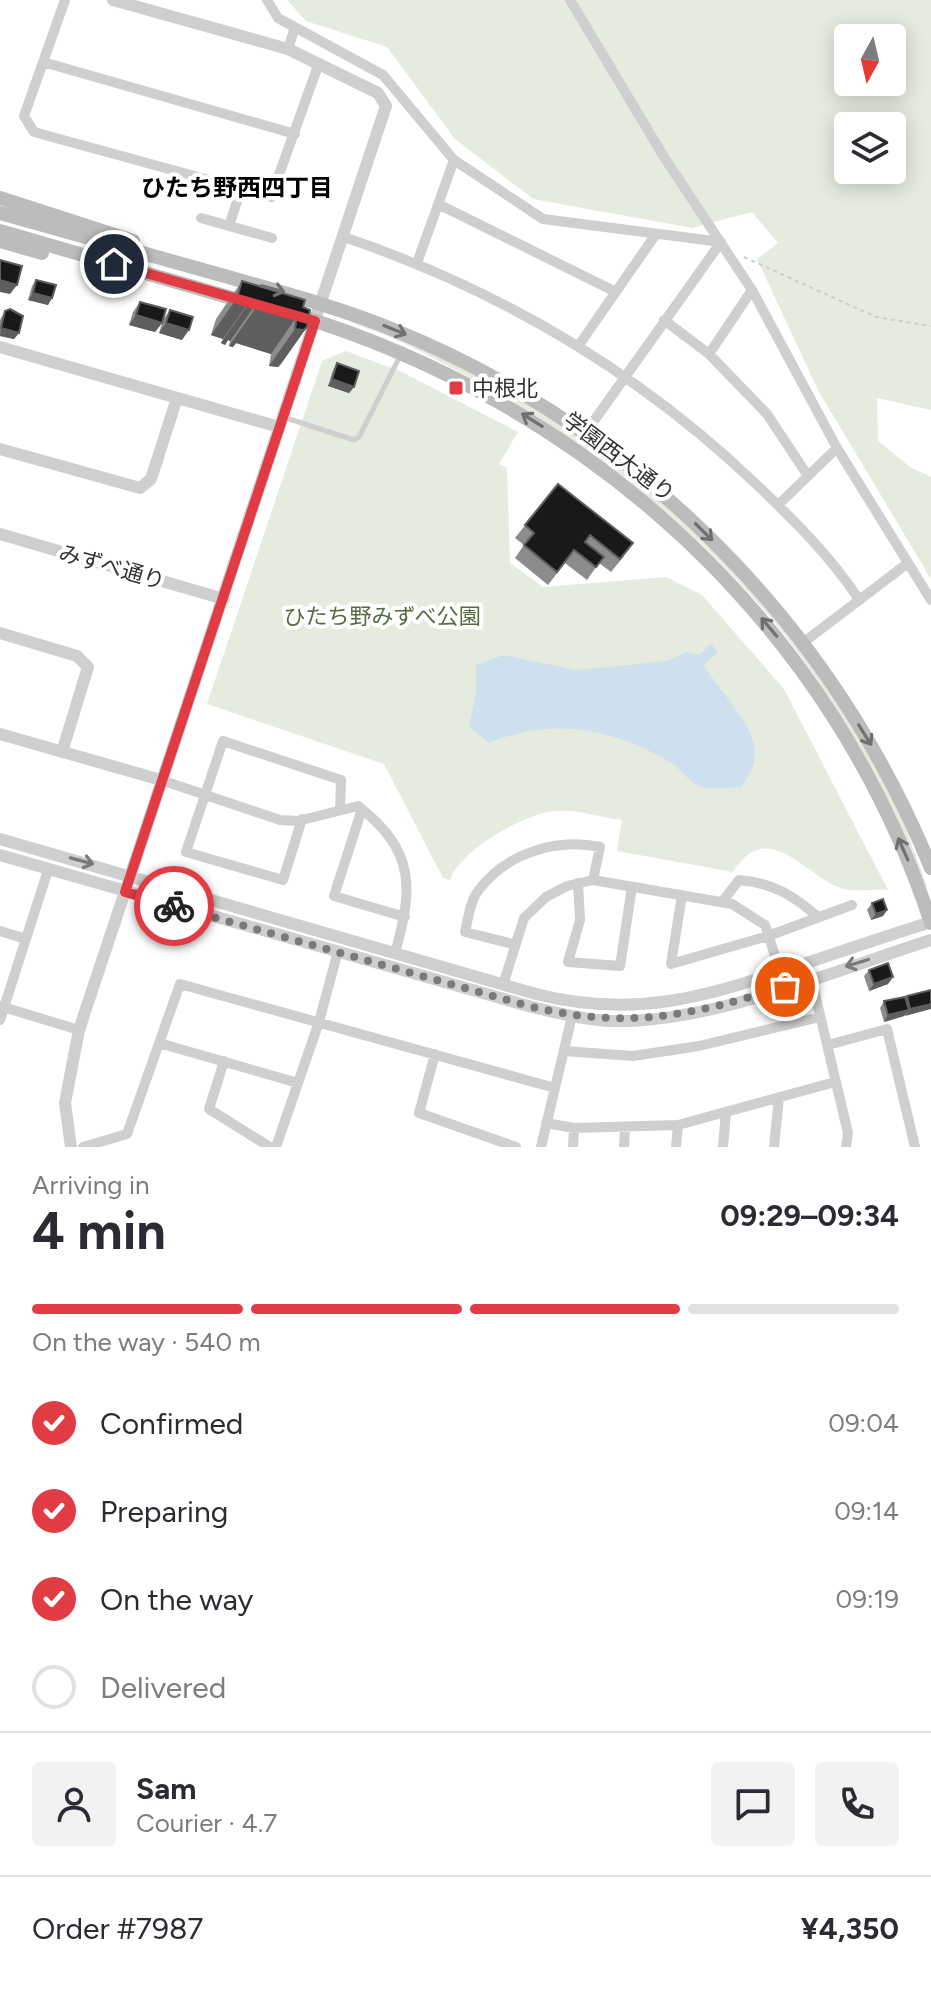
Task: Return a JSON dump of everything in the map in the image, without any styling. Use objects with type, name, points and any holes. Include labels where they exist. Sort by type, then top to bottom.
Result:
[{"type":"main road","points":[[0,198],[93,227],[166,259]]},
{"type":"main road","name":"学園西大通り","points":[[0,213],[321,304],[393,329],[452,355],[586,432],[678,505],[747,575],[804,642],[872,745],[931,868]]},
{"type":"main road","name":"学園西大通り","points":[[0,231],[315,321],[402,353],[505,404],[575,447],[667,521],[735,587],[791,655],[856,755],[887,814],[931,922]]},
{"type":"main road","points":[[0,241],[125,277],[198,287]]},
{"type":"street","points":[[65,0],[24,116],[34,132],[271,197],[319,63]]},
{"type":"street","points":[[71,1147],[65,1103],[79,1030],[386,106],[378,93],[288,49],[113,0]]},
{"type":"street","points":[[267,0],[278,18],[383,75],[454,160],[543,219],[723,246]]},
{"type":"street","points":[[570,0],[664,157],[752,290],[837,448],[931,600]]},
{"type":"street","points":[[288,49],[295,27]]},
{"type":"street","points":[[43,62],[295,134]]},
{"type":"street","points":[[417,263],[454,160]]},
{"type":"street","points":[[229,226],[241,189]]},
{"type":"street","points":[[438,204],[616,292]]},
{"type":"street","points":[[201,218],[272,238]]},
{"type":"street","points":[[579,345],[656,234]]},
{"type":"street","points":[[344,237],[417,263],[520,310],[626,375],[707,438],[778,505],[836,564],[858,598]]},
{"type":"street","points":[[586,432],[664,320],[723,246]]},
{"type":"street","points":[[709,354],[752,290]]},
{"type":"street","points":[[664,320],[709,354],[767,414],[808,476]]},
{"type":"street","points":[[0,347],[177,398],[281,422]]},
{"type":"street","points":[[0,449],[140,488],[151,479],[177,398]]},
{"type":"street","points":[[778,505],[837,448]]},
{"type":"street","name":"みずべ通り","points":[[0,534],[224,599]]},
{"type":"street","points":[[804,642],[908,563]]},
{"type":"street","points":[[0,633],[77,656],[88,667],[62,752]]},
{"type":"street","points":[[0,734],[161,780],[280,820],[302,819],[358,806],[381,824],[404,866],[410,893],[395,953]]},
{"type":"street","points":[[302,819],[283,880],[186,852],[223,741],[341,780],[340,810]]},
{"type":"street","points":[[362,809],[334,896],[405,917]]},
{"type":"street","points":[[0,839],[503,985],[576,1003],[629,1007],[697,998],[931,922]]},
{"type":"street","points":[[513,944],[465,932],[476,893],[501,868],[537,849],[576,842],[600,847],[593,880]]},
{"type":"street","points":[[0,855],[572,1016],[612,1021],[675,1017],[931,940]]},
{"type":"street","points":[[0,1020],[48,870]]},
{"type":"street","points":[[503,985],[513,944],[524,918],[546,897],[593,880],[732,904],[765,925],[780,971]]},
{"type":"street","points":[[722,902],[739,880],[765,882],[794,896],[818,917]]},
{"type":"street","points":[[578,883],[580,920],[568,962],[620,966],[632,887]]},
{"type":"street","points":[[682,895],[671,964],[768,936],[852,905]]},
{"type":"street","points":[[0,931],[26,939]]},
{"type":"street","points":[[224,1061],[209,1109],[273,1147],[319,1022],[338,951]]},
{"type":"street","points":[[811,977],[848,1133],[846,1147]]},
{"type":"street","points":[[83,1147],[127,1134],[180,984],[555,1088]]},
{"type":"street","points":[[2,1006],[79,1030]]},
{"type":"street","points":[[541,1147],[572,1016]]},
{"type":"street","points":[[564,1051],[633,1056],[699,1046],[820,1017]]},
{"type":"street","points":[[828,1045],[887,1029],[915,1147]]},
{"type":"street","points":[[159,1043],[298,1083]]},
{"type":"street","points":[[435,1054],[419,1113],[516,1147]]},
{"type":"street","points":[[546,1123],[574,1128],[678,1125],[835,1082]]},
{"type":"street","points":[[774,1147],[779,1097]]},
{"type":"street","points":[[723,1147],[726,1112]]},
{"type":"street","points":[[676,1147],[678,1125]]},
{"type":"street","points":[[624,1147],[625,1127]]},
{"type":"street","points":[[573,1147],[574,1128]]},
{"type":"lane","points":[[281,422],[354,440],[359,437],[402,353]]},
{"type":"path","points":[[723,246],[876,317],[931,326]]},
{"type":"green space","points":[[287,0],[931,0],[931,410],[877,398],[878,441],[910,467],[931,477],[931,579],[819,392],[757,259],[778,243],[752,212],[692,228],[533,199],[455,139],[387,47],[306,21]]},
{"type":"green space","points":[[349,321],[432,351],[539,408],[684,516],[768,605],[823,678],[895,799],[927,886],[924,887],[868,770],[831,702],[763,609],[722,564],[632,483],[584,447],[485,386],[388,336]]},
{"type":"green space","name":"ひたち野みずべ公園","points":[[346,351],[402,372],[518,432],[499,464],[507,468],[510,563],[543,587],[666,577],[702,595],[784,689],[888,890],[843,889],[772,849],[759,849],[746,857],[733,872],[617,851],[622,820],[563,811],[542,813],[495,835],[466,857],[450,880],[443,878],[384,764],[207,704],[322,361]]},
{"type":"water","points":[[711,644],[718,652],[704,665],[753,740],[755,755],[751,771],[740,787],[702,787],[668,761],[603,734],[580,730],[535,730],[489,743],[469,727],[476,691],[476,665],[503,655],[576,670],[668,661],[686,652],[699,655]]},
{"type":"building","points":[[0,260],[22,266],[17,285],[0,280]]},
{"type":"building","points":[[36,280],[56,285],[52,298],[33,293]]},
{"type":"building","points":[[242,281],[305,300],[303,307],[310,310],[307,327],[304,330],[295,329],[297,316],[261,305],[259,310],[255,309],[256,304],[253,303],[251,308],[247,306],[249,302],[237,298]]},
{"type":"building","points":[[140,302],[166,309],[162,323],[136,315]]},
{"type":"building","points":[[10,309],[23,316],[19,333],[1,328],[5,311]]},
{"type":"building","points":[[170,310],[193,317],[189,330],[166,323]]},
{"type":"building","points":[[337,363],[359,371],[354,387],[332,379]]},
{"type":"building","points":[[558,484],[633,543],[620,559],[590,535],[585,542],[604,557],[596,567],[574,550],[557,572],[524,545],[534,533],[525,525]]},
{"type":"building","points":[[883,899],[887,910],[876,914],[872,903]]},
{"type":"building","points":[[888,963],[893,977],[874,984],[869,970]]},
{"type":"building","points":[[931,990],[931,1004],[910,1009],[907,996]]},
{"type":"building","points":[[905,997],[909,1010],[888,1015],[884,1001]]},
{"type":"way so far","points":[[174,906],[532,1007],[591,1019],[612,1021],[675,1017],[785,987]]},
{"type":"place","name":"中根北","points":[[456,388]]},
{"type":"district","name":"ひたち野西四丁目","points":[[237,187]]},
{"type":"route","points":[[114,264],[315,321],[125,892],[174,906]]}]
